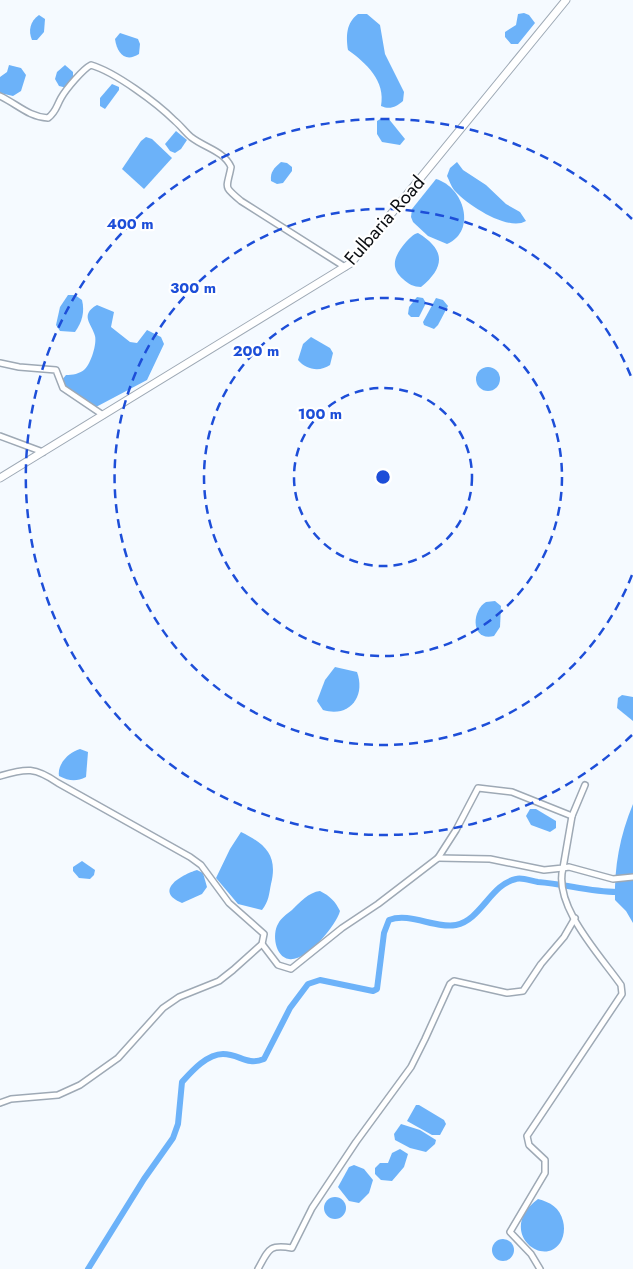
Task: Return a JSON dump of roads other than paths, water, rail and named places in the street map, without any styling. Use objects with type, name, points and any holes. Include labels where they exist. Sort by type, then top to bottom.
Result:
[{"type":"main road","name":"Fulbaria Road","points":[[0,478],[351,263],[566,0]]},
{"type":"street","points":[[0,96],[14,102],[28,114],[48,118],[56,112],[62,98],[82,70],[91,65],[104,68],[152,101],[194,139],[218,152],[228,161],[231,167],[226,183],[228,190],[241,201],[345,267]]},
{"type":"street","points":[[0,363],[18,368],[56,370],[63,388],[103,415]]},
{"type":"street","points":[[0,436],[43,452]]},
{"type":"street","points":[[0,776],[23,771],[42,772],[58,783],[190,857],[201,864],[229,903],[264,934],[262,944],[219,981],[179,997],[163,1008],[118,1058],[80,1085],[58,1095],[0,1103]]},
{"type":"street","points":[[540,1269],[531,1254],[510,1232],[546,1173],[545,1160],[529,1145],[526,1136],[622,994],[621,985],[574,918],[566,905],[561,890],[572,816],[584,784]]},
{"type":"street","points":[[262,944],[278,965],[291,969],[342,928],[378,904],[438,858],[456,830],[478,788],[512,792],[572,816]]},
{"type":"street","points":[[438,858],[490,860],[544,870],[564,868],[613,880],[633,877]]},
{"type":"street","points":[[258,1269],[273,1246],[278,1245],[292,1248],[312,1208],[350,1150],[411,1067],[450,984],[454,981],[507,993],[524,991],[541,964],[555,949],[574,918]]},
{"type":"water","points":[[524,13],[529,15],[535,23],[518,44],[511,44],[505,37],[505,32],[516,25],[518,14]]},
{"type":"water","points":[[358,14],[367,14],[380,25],[385,54],[404,92],[403,101],[390,108],[381,106],[382,97],[378,81],[368,67],[348,50],[349,26]]},
{"type":"water","points":[[39,15],[45,19],[44,32],[37,40],[32,40],[31,26]]},
{"type":"water","points":[[120,33],[138,39],[140,44],[139,54],[134,57],[122,55],[115,39]]},
{"type":"water","points":[[9,65],[21,68],[26,75],[21,91],[13,96],[0,93],[0,77],[7,72]]},
{"type":"water","points":[[65,65],[73,72],[73,80],[67,88],[59,86],[55,79],[57,72]]},
{"type":"water","points":[[112,84],[119,87],[119,90],[105,109],[100,106],[100,98]]},
{"type":"water","points":[[382,118],[388,118],[405,139],[400,145],[382,142],[377,134],[377,121]]},
{"type":"water","points":[[176,131],[187,140],[181,149],[175,153],[170,151],[165,144]]},
{"type":"water","points":[[146,137],[152,139],[172,158],[144,189],[122,169],[141,141]]},
{"type":"water","points":[[281,162],[287,163],[292,167],[292,171],[283,183],[277,184],[271,181],[271,175],[274,168]]},
{"type":"water","points":[[457,162],[463,170],[486,185],[506,204],[520,212],[526,221],[509,223],[498,220],[477,209],[460,196],[453,188],[447,176],[450,168]]},
{"type":"water","points":[[436,179],[454,191],[460,200],[463,210],[464,220],[462,229],[456,238],[447,244],[428,236],[413,222],[411,217],[412,209]]},
{"type":"water","points":[[418,233],[434,246],[438,252],[439,259],[435,273],[421,287],[414,286],[405,281],[396,270],[395,265],[402,247],[412,236]]},
{"type":"water","points":[[68,295],[75,295],[82,300],[83,304],[82,317],[75,332],[60,331],[56,325],[60,307]]},
{"type":"water","points":[[417,297],[423,298],[426,303],[419,317],[411,317],[408,314],[409,307]]},
{"type":"water","points":[[436,298],[443,300],[448,306],[434,329],[424,325],[423,322]]},
{"type":"water","points":[[97,305],[114,312],[111,327],[130,342],[137,343],[147,330],[161,337],[164,344],[147,380],[96,407],[63,385],[62,380],[66,375],[83,371],[91,358],[95,336],[88,316],[89,312]]},
{"type":"water","points":[[311,337],[330,348],[333,353],[330,365],[322,369],[309,368],[298,360],[303,344]]},
{"type":"water","points":[[488,367],[496,371],[500,379],[496,387],[488,391],[480,387],[476,379],[480,371]]},
{"type":"water","points":[[495,601],[501,606],[500,627],[494,636],[486,637],[477,630],[476,618],[481,606],[486,602]]},
{"type":"water","points":[[335,667],[357,672],[359,690],[357,697],[348,708],[332,712],[323,710],[317,701],[325,680]]},
{"type":"water","points":[[622,695],[633,697],[633,721],[617,708],[618,698]]},
{"type":"water","points":[[80,749],[88,752],[86,777],[72,780],[59,776],[60,767],[65,759]]},
{"type":"water","points":[[633,804],[633,923],[626,911],[615,900],[615,888],[621,839]]},
{"type":"water","points":[[530,809],[536,809],[556,821],[556,828],[550,832],[531,825],[526,816]]},
{"type":"water","points":[[241,832],[263,846],[271,858],[273,874],[266,904],[262,910],[238,904],[216,878],[230,849]]},
{"type":"water","points":[[82,861],[95,870],[94,875],[90,879],[79,878],[73,871],[73,867]]},
{"type":"water","points":[[197,870],[203,873],[207,887],[202,894],[182,903],[174,898],[170,893],[170,889],[178,879]]},
{"type":"water","points":[[320,891],[336,904],[340,911],[333,925],[327,934],[304,955],[289,959],[284,957],[278,950],[275,939],[278,924],[304,898]]},
{"type":"water","points":[[416,1105],[444,1120],[446,1124],[440,1135],[432,1135],[407,1121]]},
{"type":"water","points":[[401,1124],[420,1130],[436,1140],[435,1144],[426,1152],[410,1148],[395,1140],[394,1134]]},
{"type":"water","points":[[400,1149],[408,1154],[404,1167],[392,1181],[381,1180],[375,1174],[375,1168],[380,1163],[388,1163],[392,1153]]},
{"type":"water","points":[[354,1165],[364,1169],[373,1180],[369,1193],[359,1203],[349,1201],[338,1187],[349,1167]]},
{"type":"water","points":[[331,1197],[339,1197],[346,1204],[346,1212],[339,1219],[331,1219],[324,1212],[324,1204]]},
{"type":"water","points":[[538,1199],[554,1206],[562,1216],[564,1229],[562,1238],[560,1243],[552,1250],[534,1249],[526,1242],[522,1233],[521,1223],[526,1211]]},
{"type":"water","points":[[503,1239],[511,1242],[514,1250],[511,1258],[503,1261],[495,1258],[492,1250],[495,1242]]},
{"type":"waterway","points":[[88,1269],[144,1179],[173,1138],[178,1124],[182,1082],[200,1064],[217,1055],[229,1055],[252,1061],[264,1059],[290,1008],[308,984],[320,980],[373,991],[377,989],[384,933],[389,920],[405,918],[440,925],[456,925],[465,922],[507,882],[518,879],[597,891],[617,892]]}]
